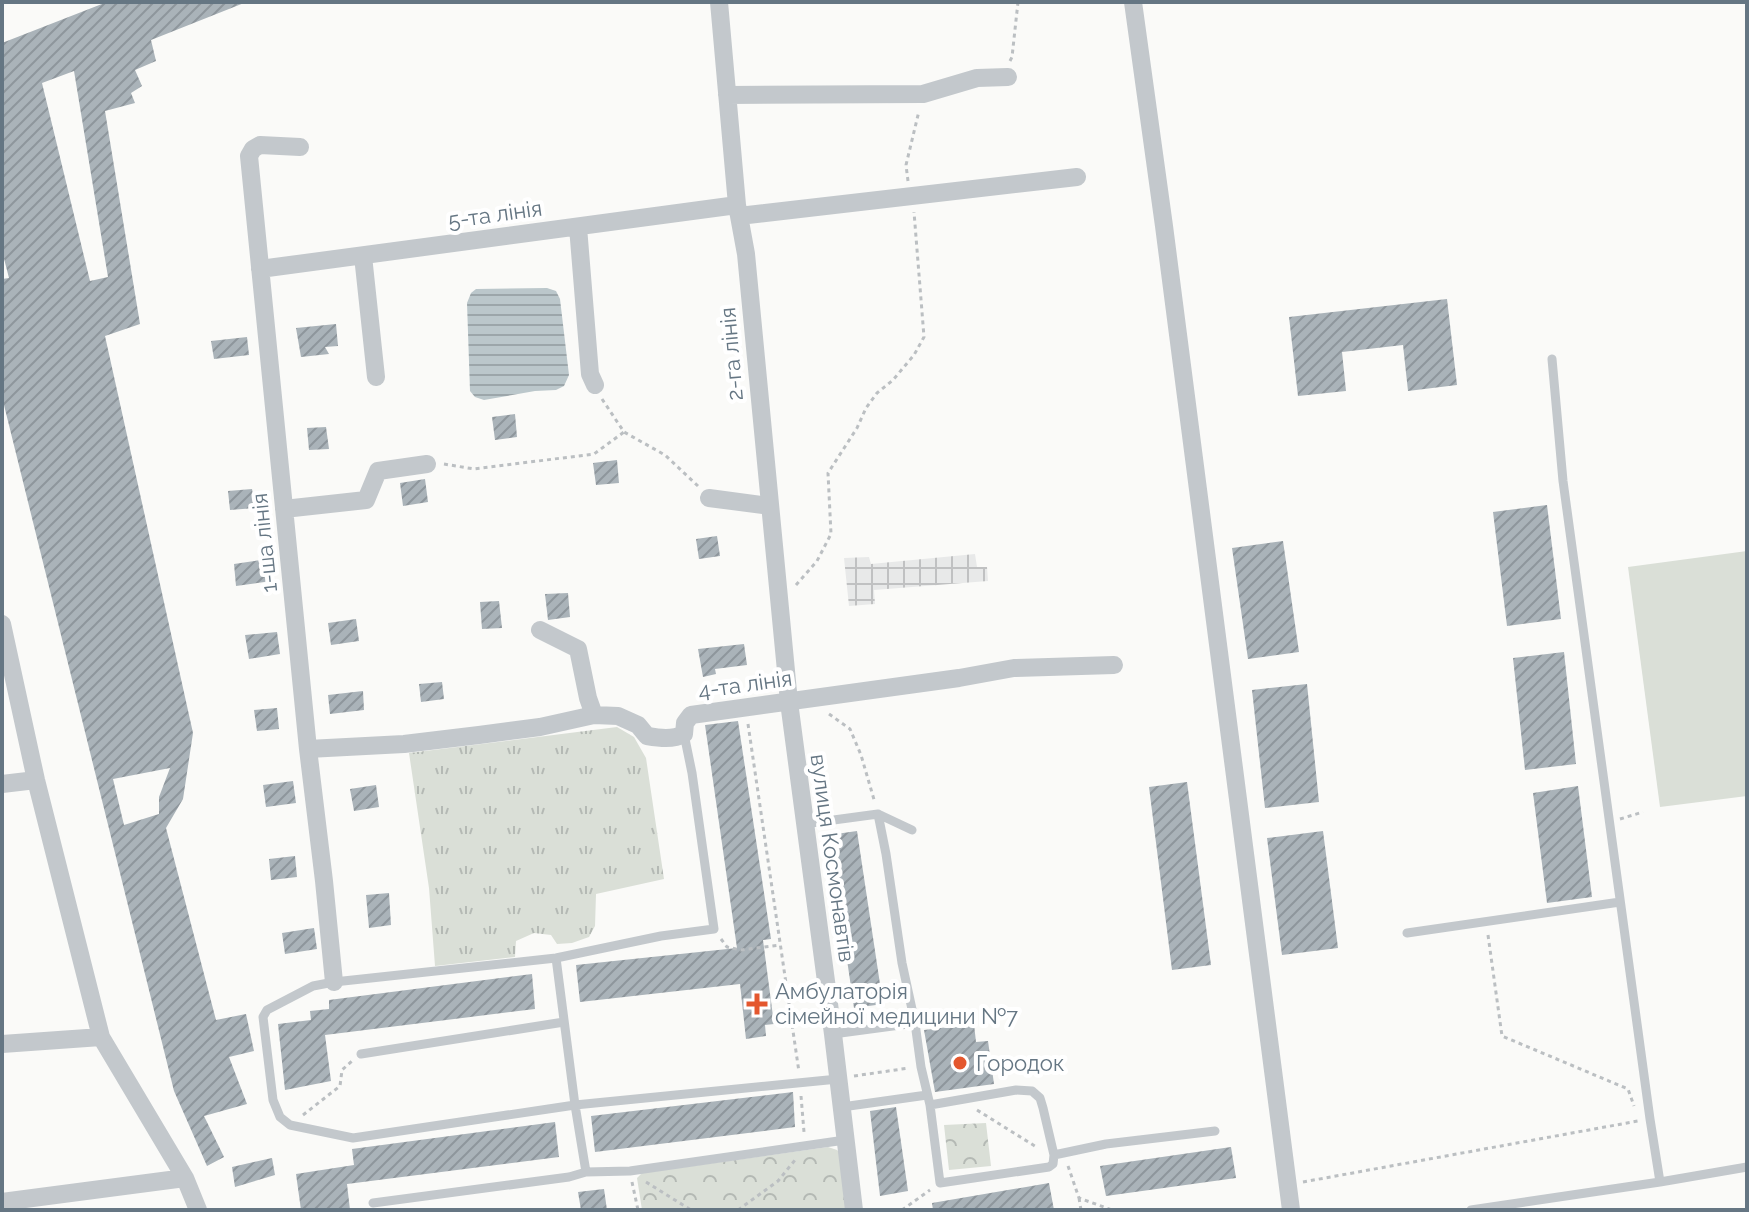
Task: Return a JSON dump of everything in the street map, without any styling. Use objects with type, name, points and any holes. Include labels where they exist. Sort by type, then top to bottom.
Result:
[{"type":"street","name":"2-га лінія","points":[[719,2],[789,702]]},
{"type":"street","points":[[1133,2],[1291,1210]]},
{"type":"street","points":[[727,95],[923,94],[977,78],[1003,78]]},
{"type":"street","name":"1-ша лінія","points":[[300,147],[260,145],[249,156],[334,982]]},
{"type":"street","name":"5-та лінія","points":[[260,269],[578,227],[1077,177]]},
{"type":"street","points":[[578,227],[590,374],[595,385]]},
{"type":"street","points":[[363,256],[376,377]]},
{"type":"street","points":[[284,509],[366,500],[378,471],[427,464]]},
{"type":"street","points":[[709,498],[770,506]]},
{"type":"street","points":[[2,624],[36,780],[101,1037],[185,1178],[198,1210]]},
{"type":"street","points":[[540,630],[578,649],[594,715]]},
{"type":"street","name":"4-та лінія","points":[[684,734],[685,723],[691,715],[1014,668],[1114,665]]},
{"type":"street","name":"вулиця Космонавтів","points":[[789,702],[854,1210]]},
{"type":"street","points":[[308,749],[464,737],[540,727],[594,715],[618,716],[638,725],[647,736],[660,739],[684,734]]},
{"type":"street","points":[[2,784],[36,780]]},
{"type":"street","points":[[2,1044],[101,1037]]},
{"type":"street","points":[[2,1202],[185,1178]]},
{"type":"lane","points":[[1552,359],[1563,481],[1660,1182]]},
{"type":"lane","points":[[684,734],[714,929],[661,936],[556,958],[313,986],[267,1010],[263,1017],[273,1100],[280,1117],[290,1125],[353,1138],[575,1105],[838,1079]]},
{"type":"lane","points":[[878,814],[902,963],[930,1105],[940,1183],[1053,1164],[1055,1159],[1043,1108],[1040,1098],[1032,1091],[1016,1090],[930,1105]]},
{"type":"lane","points":[[804,824],[878,814],[912,830]]},
{"type":"lane","points":[[1407,933],[1620,902]]},
{"type":"lane","points":[[556,958],[586,1172]]},
{"type":"lane","points":[[361,1054],[564,1022]]},
{"type":"lane","points":[[833,1034],[915,1023]]},
{"type":"lane","points":[[842,1107],[927,1095]]},
{"type":"lane","points":[[1054,1155],[1106,1144],[1215,1131]]},
{"type":"lane","points":[[373,1203],[569,1177],[586,1172],[630,1171],[845,1140]]},
{"type":"lane","points":[[1471,1210],[1747,1167]]},
{"type":"path","points":[[1003,78],[1012,57],[1018,2]]},
{"type":"path","points":[[796,585],[817,561],[831,534],[828,473],[866,408],[914,355],[924,337],[913,205],[906,165],[923,94]]},
{"type":"path","points":[[595,385],[606,408],[624,432],[677,464],[709,498]]},
{"type":"path","points":[[427,464],[441,463],[474,469],[594,454],[624,432]]},
{"type":"path","points":[[809,699],[850,729],[878,814]]},
{"type":"path","points":[[738,1210],[778,1181],[805,1146],[800,1083],[746,708]]},
{"type":"path","points":[[1609,822],[1643,812]]},
{"type":"path","points":[[1288,1185],[1640,1121],[1628,1089],[1502,1036],[1486,921]]},
{"type":"path","points":[[714,929],[727,947],[741,950],[780,945]]},
{"type":"path","points":[[290,1125],[340,1086],[342,1070],[361,1054]]},
{"type":"path","points":[[838,1079],[921,1067]]},
{"type":"path","points":[[630,1171],[638,1210]]},
{"type":"path","points":[[630,1171],[691,1210]]},
{"type":"path","points":[[902,1210],[940,1183]]},
{"type":"path","points":[[1079,1198],[1081,1210]]},
{"type":"shaded area","points":[[547,288],[556,291],[560,299],[569,375],[564,386],[556,390],[484,400],[475,397],[470,391],[467,303],[471,293],[476,289]]},
{"type":"shaded area","points":[[975,554],[977,567],[987,567],[988,581],[874,590],[875,604],[849,606],[844,558],[869,557],[871,564]]},
{"type":"green space","points":[[1747,551],[1747,796],[1660,807],[1628,567]]},
{"type":"green space","points":[[617,727],[634,737],[646,758],[664,879],[596,894],[595,926],[589,937],[557,944],[551,935],[534,933],[516,941],[515,957],[435,966],[429,888],[409,753]]},
{"type":"green space","points":[[986,1123],[991,1166],[949,1170],[944,1125]]},
{"type":"green space","points":[[828,1147],[841,1154],[847,1210],[642,1210],[637,1178],[642,1173]]},
{"type":"building","points":[[107,2],[244,3],[151,40],[156,61],[135,70],[142,86],[131,93],[135,103],[105,111],[140,324],[105,336],[193,733],[183,799],[166,828],[216,1020],[246,1014],[254,1051],[229,1057],[247,1104],[204,1116],[224,1157],[207,1166],[174,1091],[2,397],[2,279],[9,278],[2,251],[2,43]],"holes":[[[74,71],[108,277],[90,281],[42,83]],[[170,768],[159,797],[159,814],[124,825],[113,779]]]},
{"type":"building","points":[[1447,299],[1457,385],[1408,391],[1403,345],[1342,352],[1346,391],[1298,396],[1289,317]]},
{"type":"building","points":[[336,324],[338,346],[325,347],[329,354],[301,357],[296,328]]},
{"type":"building","points":[[247,337],[249,355],[214,359],[211,341]]},
{"type":"building","points":[[515,414],[517,437],[495,440],[492,417]]},
{"type":"building","points":[[326,427],[329,449],[309,450],[307,428]]},
{"type":"building","points":[[617,460],[619,483],[596,485],[593,463]]},
{"type":"building","points":[[425,479],[428,502],[403,506],[400,483]]},
{"type":"building","points":[[252,489],[255,508],[230,510],[228,491]]},
{"type":"building","points":[[1547,505],[1561,619],[1507,626],[1493,512]]},
{"type":"building","points":[[717,536],[720,556],[699,559],[696,539]]},
{"type":"building","points":[[1283,541],[1299,652],[1248,659],[1232,548]]},
{"type":"building","points":[[268,559],[271,581],[236,586],[234,564]]},
{"type":"building","points":[[568,593],[570,617],[548,620],[545,594]]},
{"type":"building","points":[[499,601],[502,628],[482,629],[480,602]]},
{"type":"building","points":[[356,619],[359,641],[331,645],[328,623]]},
{"type":"building","points":[[277,632],[280,654],[249,659],[245,635]]},
{"type":"building","points":[[744,644],[747,665],[715,669],[716,674],[703,677],[698,649]]},
{"type":"building","points":[[1564,652],[1576,764],[1525,770],[1513,658]]},
{"type":"building","points":[[442,682],[444,699],[421,702],[419,684]]},
{"type":"building","points":[[1307,684],[1319,802],[1265,808],[1252,690]]},
{"type":"building","points":[[363,691],[364,710],[330,714],[328,695]]},
{"type":"building","points":[[277,708],[279,729],[257,731],[254,710]]},
{"type":"building","points":[[738,721],[771,939],[763,940],[774,1024],[765,1025],[766,1036],[746,1039],[740,984],[580,1002],[576,965],[737,948],[705,725]]},
{"type":"building","points":[[293,781],[296,803],[266,807],[263,785]]},
{"type":"building","points":[[1187,782],[1211,965],[1172,970],[1149,787]]},
{"type":"building","points":[[376,785],[379,807],[354,811],[350,789]]},
{"type":"building","points":[[1578,786],[1592,897],[1547,903],[1533,793]]},
{"type":"building","points":[[857,831],[883,1004],[854,1008],[829,835]]},
{"type":"building","points":[[1323,831],[1338,948],[1282,955],[1267,838]]},
{"type":"building","points":[[295,856],[297,877],[271,880],[269,859]]},
{"type":"building","points":[[389,893],[391,925],[369,928],[366,895]]},
{"type":"building","points":[[314,928],[317,949],[285,954],[282,933]]},
{"type":"building","points":[[532,974],[535,1009],[325,1035],[331,1081],[285,1090],[278,1024],[311,1020],[310,1011],[329,1009],[329,1000]]},
{"type":"building","name":"Городок","points":[[974,1024],[976,1042],[988,1041],[994,1084],[935,1092],[924,1030]]},
{"type":"building","points":[[793,1092],[795,1127],[595,1152],[591,1116]]},
{"type":"building","points":[[896,1107],[908,1191],[880,1196],[870,1111]]},
{"type":"building","points":[[555,1122],[559,1157],[347,1184],[350,1210],[301,1210],[296,1174],[354,1165],[352,1149]]},
{"type":"building","points":[[1231,1147],[1236,1178],[1106,1196],[1100,1166]]},
{"type":"building","points":[[272,1158],[275,1175],[235,1187],[232,1167]]},
{"type":"building","points":[[1049,1183],[1054,1210],[933,1210],[932,1203]]},
{"type":"building","points":[[604,1189],[607,1210],[581,1210],[578,1192]]},
{"type":"place","name":"Амбулаторія сімейної медицини №7","points":[[757,1004]]},
{"type":"place","name":"Городок","points":[[960,1063]]}]
